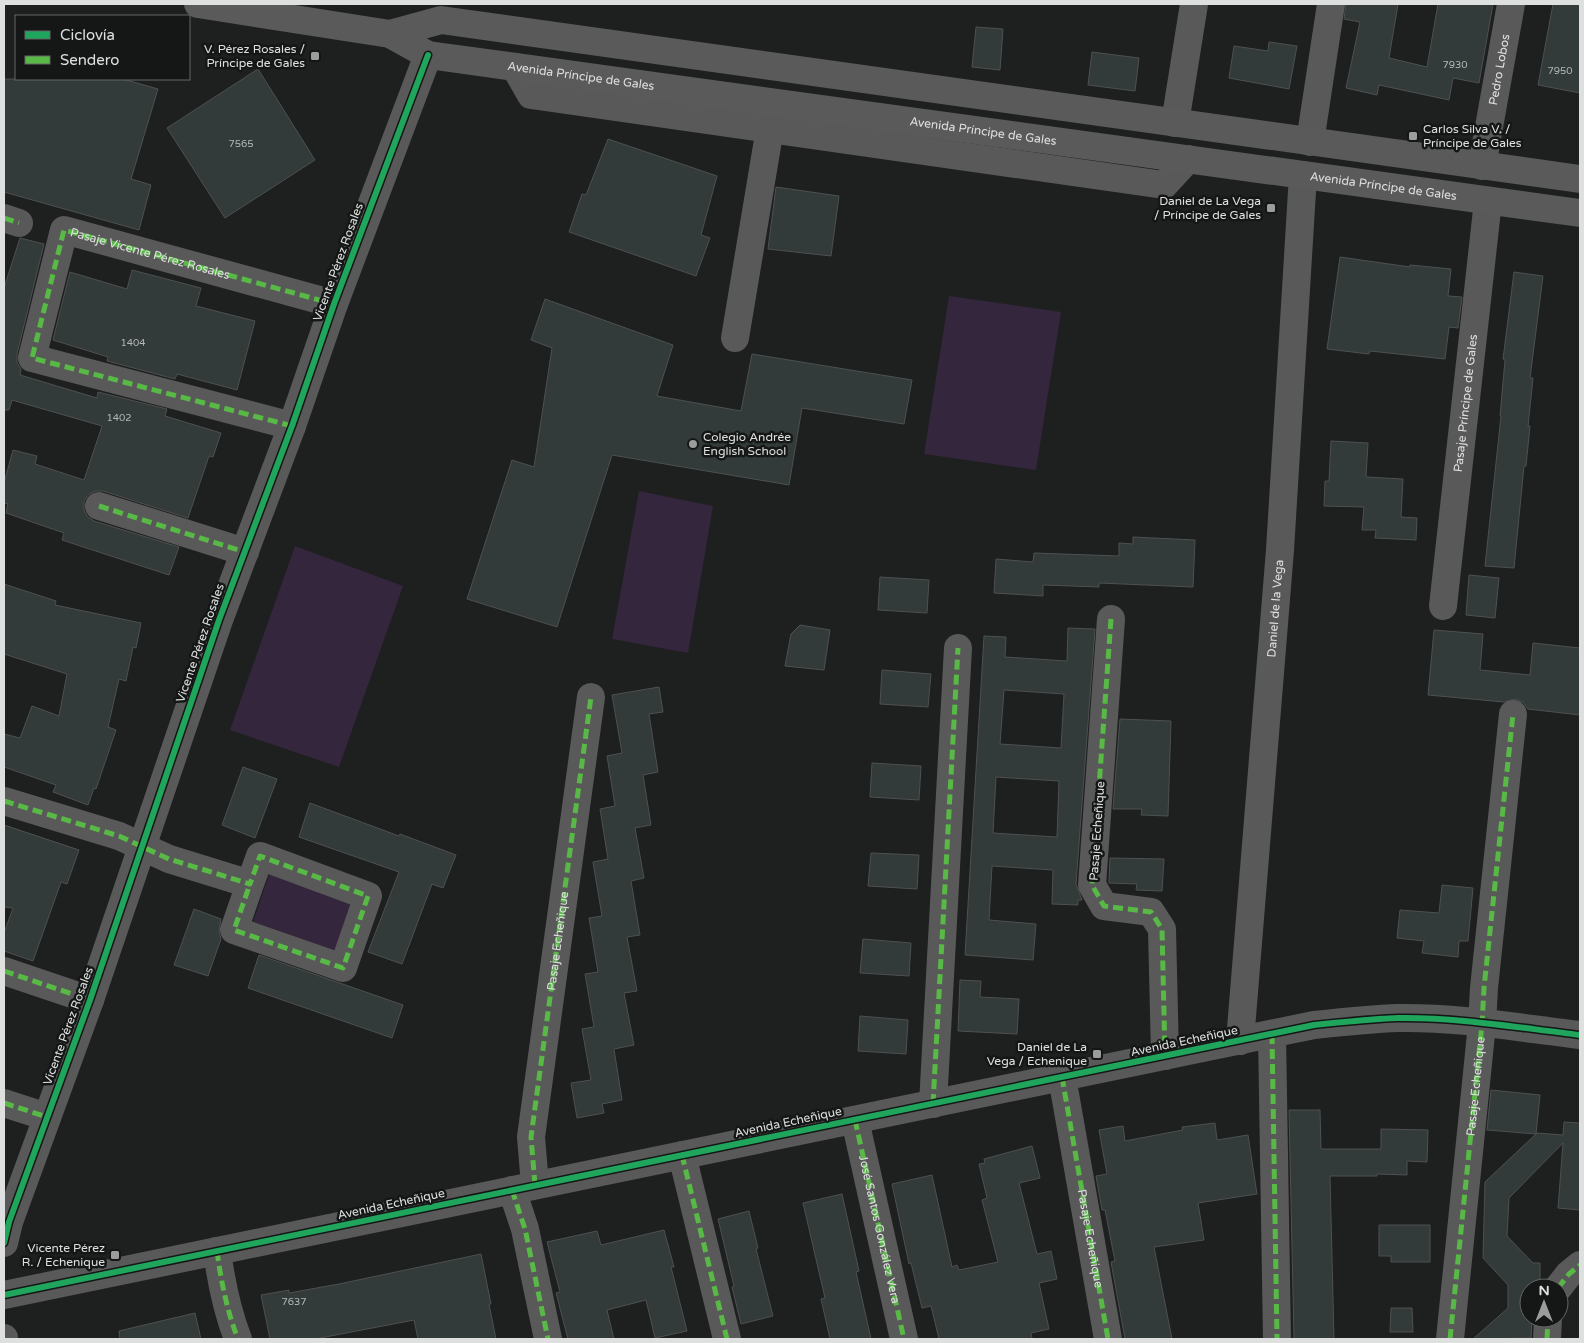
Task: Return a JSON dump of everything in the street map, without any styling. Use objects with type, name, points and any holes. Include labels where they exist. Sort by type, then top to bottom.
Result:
[{"type":"main road","name":"Avenida Príncipe de Gales","points":[[198,4],[390,34],[428,54],[1580,214]]},
{"type":"main road","name":"Avenida Príncipe de Gales","points":[[390,34],[444,12],[1174,123],[1580,180]]},
{"type":"main road","name":"Vicente Pérez Rosales","points":[[428,54],[444,12]]},
{"type":"street","points":[[1174,123],[1194,4]]},
{"type":"street","points":[[1310,142],[1331,4]]},
{"type":"street","name":"Pedro Lobos","points":[[1482,166],[1511,4]]},
{"type":"street","name":"Vicente Pérez Rosales","points":[[4,1243],[9,1222],[90,1000],[219,620],[292,426],[334,304],[428,54]]},
{"type":"street","points":[[515,67],[532,95],[1164,185],[1188,159]]},
{"type":"street","points":[[735,338],[770,128]]},
{"type":"street","name":"Daniel de la Vega","points":[[1240,1041],[1280,550],[1303,175]]},
{"type":"street","name":"Pasaje Príncipe de Gales","points":[[1443,606],[1488,201]]},
{"type":"street","name":"Pasaje Vicente Pérez Rosales","points":[[292,426],[32,358],[64,230],[334,304]]},
{"type":"street","points":[[99,506],[245,552]]},
{"type":"street","name":"Pasaje Echeñique","points":[[1111,619],[1092,885],[1104,906],[1151,912],[1162,929],[1165,1056]]},
{"type":"street","points":[[933,1104],[958,648]]},
{"type":"street","name":"Pasaje Echeñique","points":[[548,1339],[525,1229],[523,1188],[532,1137],[592,696]]},
{"type":"street","name":"Pasaje Echeñique","points":[[1450,1339],[1513,714]]},
{"type":"street","points":[[4,800],[110,833],[169,859],[250,884]]},
{"type":"street","points":[[260,856],[368,896],[343,968],[234,930],[250,884],[260,856]]},
{"type":"street","points":[[4,972],[90,1000]]},
{"type":"street","name":"Avenida Echeñique","points":[[4,1295],[1314,1025],[1399,1018],[1441,1020],[1580,1035]]},
{"type":"street","points":[[1272,1034],[1277,1339]]},
{"type":"street","name":"Pasaje Echeñique","points":[[1062,1077],[1108,1339]]},
{"type":"street","points":[[4,1103],[48,1117]]},
{"type":"street","name":"José Santos González Vera","points":[[855,1120],[904,1339]]},
{"type":"street","points":[[682,1155],[726,1339]]},
{"type":"street","points":[[217,1251],[221,1279],[232,1324],[238,1339]]},
{"type":"street","points":[[1566,1278],[1580,1265]]},
{"type":"shaded area","points":[[949,296],[1061,312],[1036,470],[924,454]]},
{"type":"shaded area","points":[[639,491],[713,506],[688,653],[612,639]]},
{"type":"shaded area","points":[[295,546],[403,586],[339,767],[230,730]]},
{"type":"shaded area","points":[[270,872],[355,901],[337,951],[253,922]]},
{"type":"building","points":[[1346,4],[1398,4],[1389,58],[1427,67],[1438,4],[1493,4],[1479,83],[1453,78],[1449,100],[1379,85],[1377,95],[1346,88],[1360,22],[1344,19]]},
{"type":"building","points":[[1553,4],[1580,4],[1580,93],[1538,85]]},
{"type":"building","points":[[976,27],[1003,29],[1000,70],[972,67]]},
{"type":"building","points":[[1269,42],[1297,46],[1289,89],[1229,78],[1234,46],[1268,51]]},
{"type":"building","points":[[1092,52],[1139,58],[1135,91],[1088,85]]},
{"type":"building","points":[[258,69],[315,160],[225,218],[167,128]]},
{"type":"building","points":[[4,79],[126,80],[158,89],[131,179],[151,185],[139,230],[4,192]]},
{"type":"building","points":[[608,139],[717,176],[701,235],[710,238],[696,276],[569,232],[582,194],[586,195]]},
{"type":"building","points":[[776,187],[839,196],[831,256],[768,249]]},
{"type":"building","points":[[20,238],[44,244],[17,354],[17,363],[21,369],[20,375],[97,398],[98,392],[167,409],[165,416],[221,433],[213,457],[209,456],[188,518],[103,491],[89,494],[84,501],[84,510],[87,516],[94,521],[179,547],[169,575],[62,540],[64,533],[6,513],[8,504],[4,503],[4,483],[13,450],[37,456],[35,464],[84,480],[102,426],[12,400],[9,410],[4,410],[4,288]]},
{"type":"building","points":[[1340,257],[1410,267],[1410,265],[1451,269],[1448,296],[1462,297],[1458,328],[1449,327],[1445,359],[1370,351],[1369,354],[1327,349]]},
{"type":"building","points":[[132,270],[201,288],[196,306],[255,321],[237,390],[177,374],[175,379],[107,361],[108,357],[53,340],[70,272],[127,289]]},
{"type":"building","points":[[1514,272],[1543,276],[1530,378],[1533,378],[1528,426],[1530,426],[1514,568],[1485,566],[1501,416],[1505,360],[1503,359]]},
{"type":"building","points":[[545,299],[673,345],[657,396],[741,411],[752,354],[912,380],[904,424],[802,408],[789,485],[612,455],[557,627],[467,599],[512,460],[534,467],[552,348],[531,340]]},
{"type":"building","points":[[1331,441],[1368,443],[1366,477],[1403,479],[1401,517],[1417,518],[1416,540],[1375,538],[1376,530],[1362,530],[1364,507],[1324,506],[1325,481],[1329,481]]},
{"type":"building","points":[[1133,537],[1195,540],[1193,587],[1099,583],[1099,587],[1043,585],[1043,596],[994,593],[996,559],[1033,562],[1034,553],[1119,556],[1119,543],[1133,544]]},
{"type":"building","points":[[1469,575],[1499,578],[1495,618],[1466,615]]},
{"type":"building","points":[[880,577],[929,580],[927,613],[878,610]]},
{"type":"building","points":[[4,584],[56,601],[55,605],[141,623],[136,648],[133,647],[126,681],[119,679],[108,727],[116,730],[96,789],[94,788],[88,805],[53,792],[56,785],[4,767],[4,734],[20,738],[32,706],[59,716],[67,674],[4,654]]},
{"type":"building","points":[[800,625],[830,630],[824,670],[785,666],[791,634]]},
{"type":"building","points":[[1068,628],[1095,629],[1076,884],[1082,900],[1078,900],[1078,905],[1052,904],[1053,870],[992,866],[989,920],[1036,924],[1033,960],[965,955],[984,636],[1006,637],[1005,657],[1067,661]],"holes":[[[1004,690],[1064,694],[1061,748],[1000,744]],[[996,777],[1059,781],[1057,837],[993,833]]]},
{"type":"building","points":[[1434,630],[1483,634],[1480,670],[1530,675],[1533,643],[1580,648],[1580,715],[1528,709],[1523,702],[1515,699],[1504,702],[1428,695]]},
{"type":"building","points":[[882,670],[931,674],[928,707],[880,704]]},
{"type":"building","points":[[659,687],[663,712],[649,714],[658,772],[643,775],[651,825],[635,828],[644,878],[631,881],[640,935],[627,937],[637,991],[624,993],[634,1045],[614,1049],[622,1100],[602,1104],[604,1113],[577,1118],[571,1083],[591,1080],[582,1029],[594,1027],[585,974],[598,972],[589,918],[602,916],[593,862],[608,859],[600,809],[615,806],[607,756],[622,753],[612,695]]},
{"type":"building","points":[[1120,719],[1171,721],[1168,816],[1141,815],[1142,809],[1113,809]]},
{"type":"building","points":[[872,763],[921,766],[919,800],[870,797]]},
{"type":"building","points":[[243,767],[277,779],[255,838],[222,825]]},
{"type":"building","points":[[310,803],[456,855],[443,888],[432,884],[402,964],[368,952],[399,872],[299,837]]},
{"type":"building","points":[[4,825],[79,850],[67,884],[61,882],[33,961],[4,951],[4,933],[13,908],[4,907]]},
{"type":"building","points":[[871,853],[919,855],[917,889],[868,886]]},
{"type":"building","points":[[1110,858],[1164,859],[1162,891],[1136,890],[1137,884],[1109,883]]},
{"type":"building","points":[[1442,885],[1473,888],[1468,941],[1459,941],[1458,957],[1422,953],[1424,941],[1397,938],[1400,910],[1439,913]]},
{"type":"building","points":[[194,909],[221,919],[219,932],[221,939],[208,976],[174,965]]},
{"type":"building","points":[[863,939],[911,943],[909,976],[860,973]]},
{"type":"building","points":[[259,955],[403,1005],[392,1038],[248,988]]},
{"type":"building","points":[[960,980],[981,981],[980,997],[1019,999],[1017,1034],[958,1031]]},
{"type":"building","points":[[860,1016],[908,1020],[906,1054],[858,1051]]},
{"type":"building","points":[[1491,1090],[1540,1095],[1536,1134],[1487,1130]]},
{"type":"building","points":[[1289,1110],[1320,1110],[1321,1149],[1381,1149],[1381,1129],[1428,1130],[1427,1162],[1407,1161],[1407,1175],[1330,1176],[1334,1339],[1294,1339]]},
{"type":"building","points":[[1564,1122],[1580,1123],[1580,1210],[1558,1208],[1563,1143],[1509,1198],[1507,1236],[1533,1263],[1540,1263],[1540,1278],[1519,1278],[1519,1328],[1532,1328],[1531,1338],[1473,1339],[1508,1308],[1508,1285],[1483,1258],[1485,1182],[1537,1133],[1563,1135]]},
{"type":"building","points":[[1215,1123],[1217,1140],[1248,1135],[1257,1194],[1198,1203],[1204,1240],[1154,1247],[1172,1339],[1125,1339],[1111,1262],[1115,1261],[1105,1210],[1102,1210],[1096,1176],[1107,1174],[1099,1130],[1123,1126],[1125,1141],[1183,1130],[1182,1127]]},
{"type":"building","points":[[1032,1146],[1040,1178],[1019,1183],[1037,1254],[1051,1251],[1057,1279],[1039,1283],[1049,1329],[1031,1333],[1032,1339],[939,1339],[931,1306],[922,1308],[911,1263],[909,1264],[892,1184],[932,1175],[952,1267],[957,1265],[959,1270],[998,1262],[982,1200],[987,1198],[979,1164],[985,1163],[984,1159]]},
{"type":"building","points":[[842,1194],[859,1271],[856,1272],[871,1339],[830,1339],[821,1299],[825,1298],[803,1203]]},
{"type":"building","points":[[749,1211],[758,1248],[756,1249],[773,1316],[741,1324],[718,1219]]},
{"type":"building","points":[[1379,1225],[1430,1225],[1430,1262],[1391,1262],[1391,1256],[1379,1256]]},
{"type":"building","points":[[664,1230],[674,1267],[671,1267],[687,1331],[655,1338],[646,1300],[607,1310],[614,1339],[568,1339],[556,1293],[560,1292],[547,1242],[597,1231],[601,1245]]},
{"type":"building","points":[[481,1254],[496,1339],[418,1339],[414,1320],[315,1339],[270,1339],[261,1295],[289,1290],[289,1293],[339,1284]]},
{"type":"building","points":[[1391,1308],[1412,1308],[1413,1332],[1390,1332]]},
{"type":"building","points":[[195,1313],[201,1339],[120,1339],[119,1331]]},
{"type":"marked path","points":[[4,218],[19,223]]},
{"type":"marked path","points":[[292,426],[32,358],[64,230],[334,304]]},
{"type":"marked path","points":[[99,506],[245,552]]},
{"type":"marked path","points":[[1111,619],[1092,885],[1104,906],[1151,912],[1162,929],[1165,1056]]},
{"type":"marked path","points":[[933,1104],[958,648]]},
{"type":"marked path","points":[[535,1185],[531,1137],[591,697]]},
{"type":"marked path","points":[[1450,1339],[1513,714]]},
{"type":"marked path","points":[[4,801],[119,836],[169,859],[250,884],[260,856],[368,896],[343,968],[234,930],[250,884]]},
{"type":"marked path","points":[[4,971],[90,1000]]},
{"type":"marked path","points":[[1272,1034],[1277,1339]]},
{"type":"marked path","points":[[1062,1077],[1108,1339]]},
{"type":"marked path","points":[[4,1103],[47,1117]]},
{"type":"marked path","points":[[855,1120],[904,1339]]},
{"type":"marked path","points":[[682,1155],[727,1339]]},
{"type":"marked path","points":[[512,1190],[525,1229],[548,1339]]},
{"type":"marked path","points":[[217,1251],[225,1296],[238,1339]]},
{"type":"marked path","points":[[1566,1278],[1580,1265]]},
{"type":"marked path","points":[[1547,1339],[1548,1328]]},
{"type":"cycle path","points":[[4,1243],[9,1222],[90,1000],[219,620],[292,426],[334,304],[428,55]]},
{"type":"cycle path","points":[[4,1295],[1314,1025],[1377,1019],[1421,1018],[1580,1035]]},
{"type":"place","name":"V. Pérez Rosales / Príncipe de Gales","points":[[315,56]]},
{"type":"place","name":"Carlos Silva V. / Príncipe de Gales","points":[[1413,136]]},
{"type":"place","name":"Daniel de La Vega / Príncipe de Gales","points":[[1271,208]]},
{"type":"place","name":"Colegio Andrée English School","points":[[693,444]]},
{"type":"place","name":"Daniel de La Vega / Echenique","points":[[1097,1054]]},
{"type":"place","name":"Vicente Pérez R. / Echenique","points":[[115,1255]]}]
